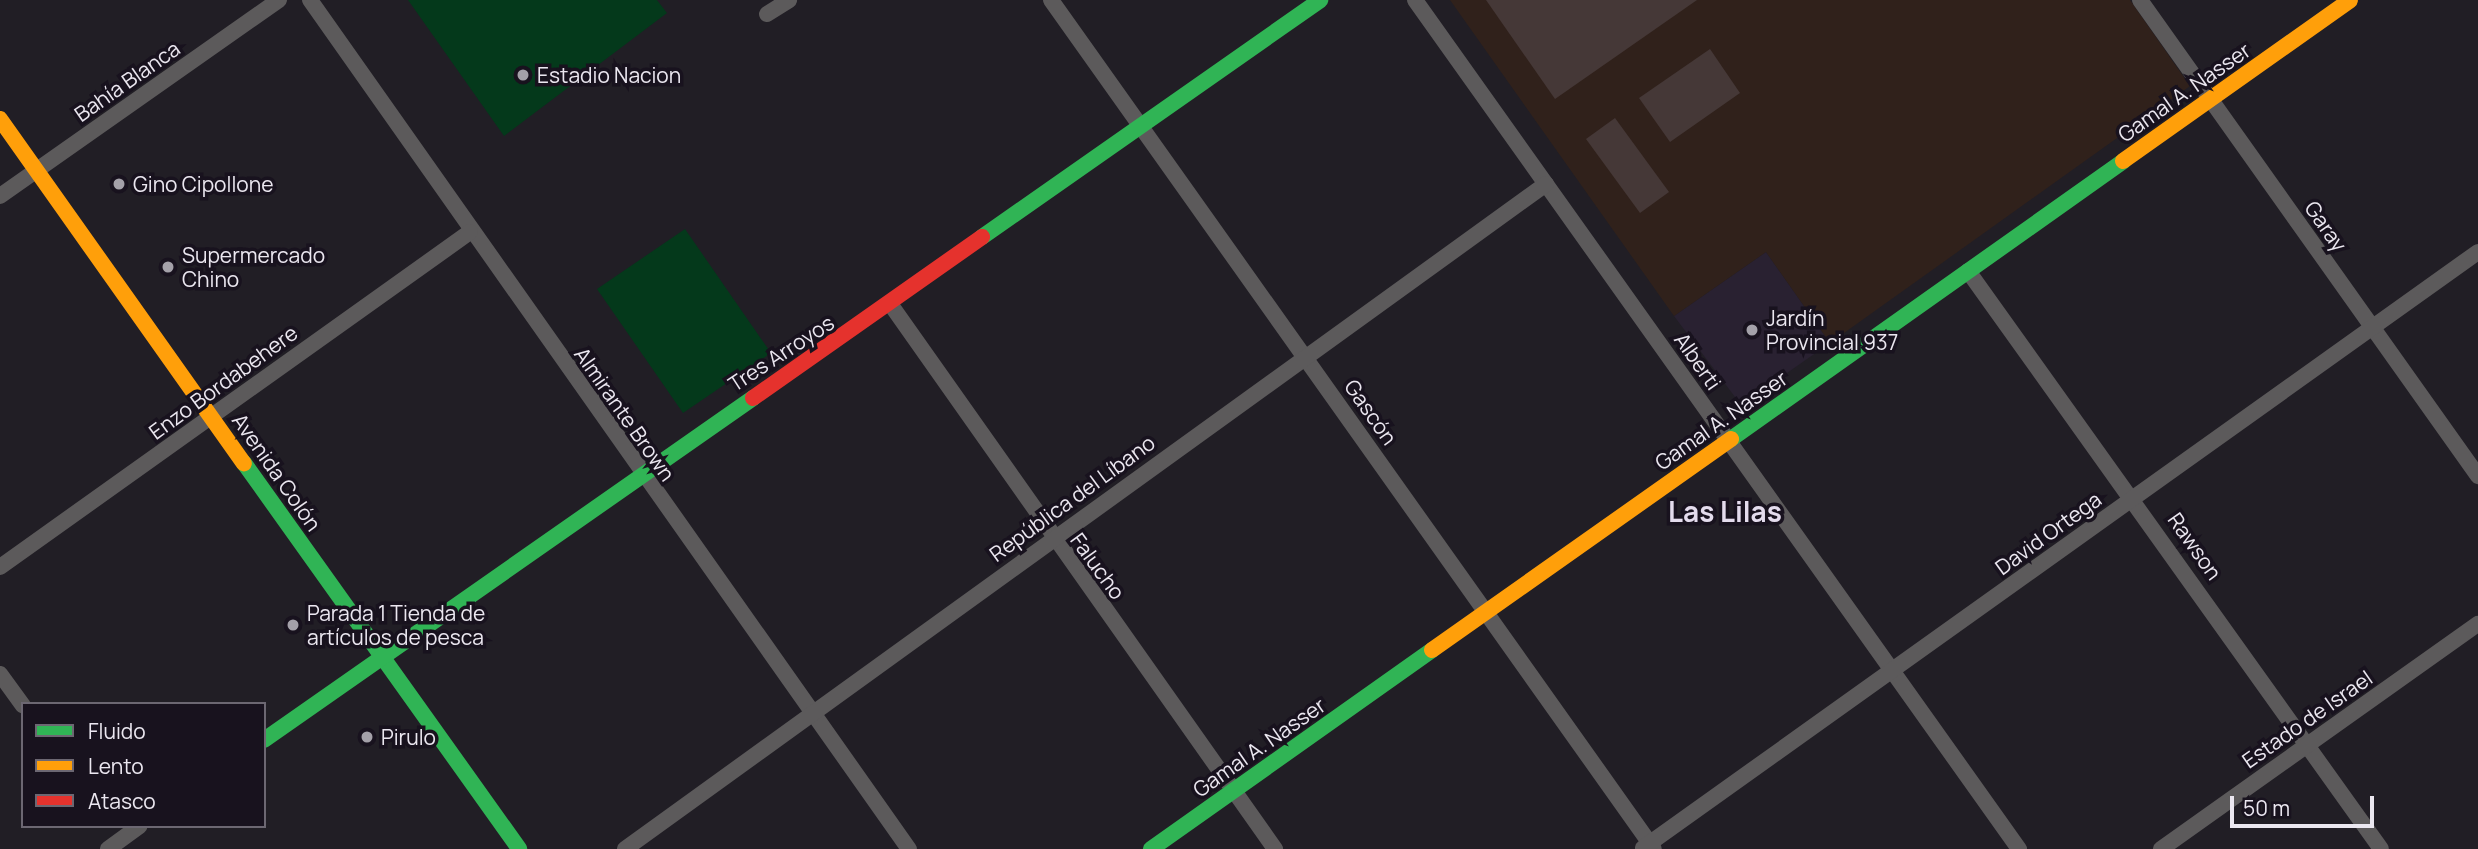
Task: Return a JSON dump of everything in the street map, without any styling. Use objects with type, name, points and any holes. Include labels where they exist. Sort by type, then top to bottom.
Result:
[{"type":"street","name":"Bahía Blanca","points":[[0,196],[279,0]]},
{"type":"street","name":"Almirante Brown","points":[[310,0],[470,232],[909,849]]},
{"type":"street","points":[[767,14],[789,0]]},
{"type":"street","name":"Gascón","points":[[1051,0],[1306,356],[1648,847]]},
{"type":"street","name":"Tres Arroyos","points":[[266,739],[640,471],[891,306],[1320,0]]},
{"type":"street","name":"Alberti","points":[[1415,0],[2020,849]]},
{"type":"street","name":"Garay","points":[[2140,0],[2478,476]]},
{"type":"street","name":"Gamal A. Nasser","points":[[1152,849],[2350,0]]},
{"type":"street","name":"Avenida Colón","points":[[0,119],[519,849]]},
{"type":"street","name":"República del Líbano","points":[[625,849],[811,710],[1546,184]]},
{"type":"street","name":"Enzo Bordabehere","points":[[0,567],[470,232]]},
{"type":"street","name":"David Ortega","points":[[1648,847],[2478,252]]},
{"type":"street","name":"Rawson","points":[[1968,271],[2135,497],[2381,849]]},
{"type":"street","name":"Falucho","points":[[891,306],[1052,538],[1275,849]]},
{"type":"street","name":"Estado de Israel","points":[[2161,849],[2478,624]]},
{"type":"street","points":[[0,674],[21,703]]},
{"type":"street","points":[[110,828],[118,846],[138,828]]},
{"type":"shaded area","points":[[1450,0],[2130,0],[2190,86],[1830,343],[1766,252],[1674,316]]},
{"type":"shaded area","name":"Jardín Provincial 937","points":[[1766,252],[1830,343],[1741,405],[1674,316]]},
{"type":"green space","name":"Estadio Nacion","points":[[408,0],[657,0],[667,13],[504,136]]},
{"type":"green space","points":[[685,229],[771,353],[683,413],[597,289]]},
{"type":"building","points":[[1486,0],[1697,0],[1555,99]]},
{"type":"building","points":[[1710,49],[1740,93],[1670,142],[1639,98]]},
{"type":"building","points":[[1615,118],[1669,192],[1640,213],[1586,139]]},
{"type":"traffic: fast","points":[[982,237],[1320,0]]},
{"type":"traffic: fast","points":[[1731,439],[2123,161]]},
{"type":"traffic: fast","points":[[266,739],[753,398]]},
{"type":"traffic: fast","points":[[244,463],[519,849]]},
{"type":"traffic: fast","points":[[1151,849],[1432,650]]},
{"type":"traffic: slow","points":[[2123,161],[2350,0]]},
{"type":"traffic: slow","points":[[0,119],[244,463]]},
{"type":"traffic: slow","points":[[1432,650],[1731,439]]},
{"type":"traffic: jam","points":[[753,398],[982,237]]},
{"type":"place","name":"Estadio Nacion","points":[[523,75]]},
{"type":"place","name":"Gino Cipollone","points":[[119,184]]},
{"type":"place","name":"Supermercado Chino","points":[[168,267]]},
{"type":"place","name":"Jardín Provincial 937","points":[[1752,330]]},
{"type":"place","name":"Parada 1 Tienda de artículos de pesca","points":[[293,625]]},
{"type":"place","name":"Pirulo","points":[[367,737]]},
{"type":"district","name":"Las Lilas","points":[[1725,511]]}]
